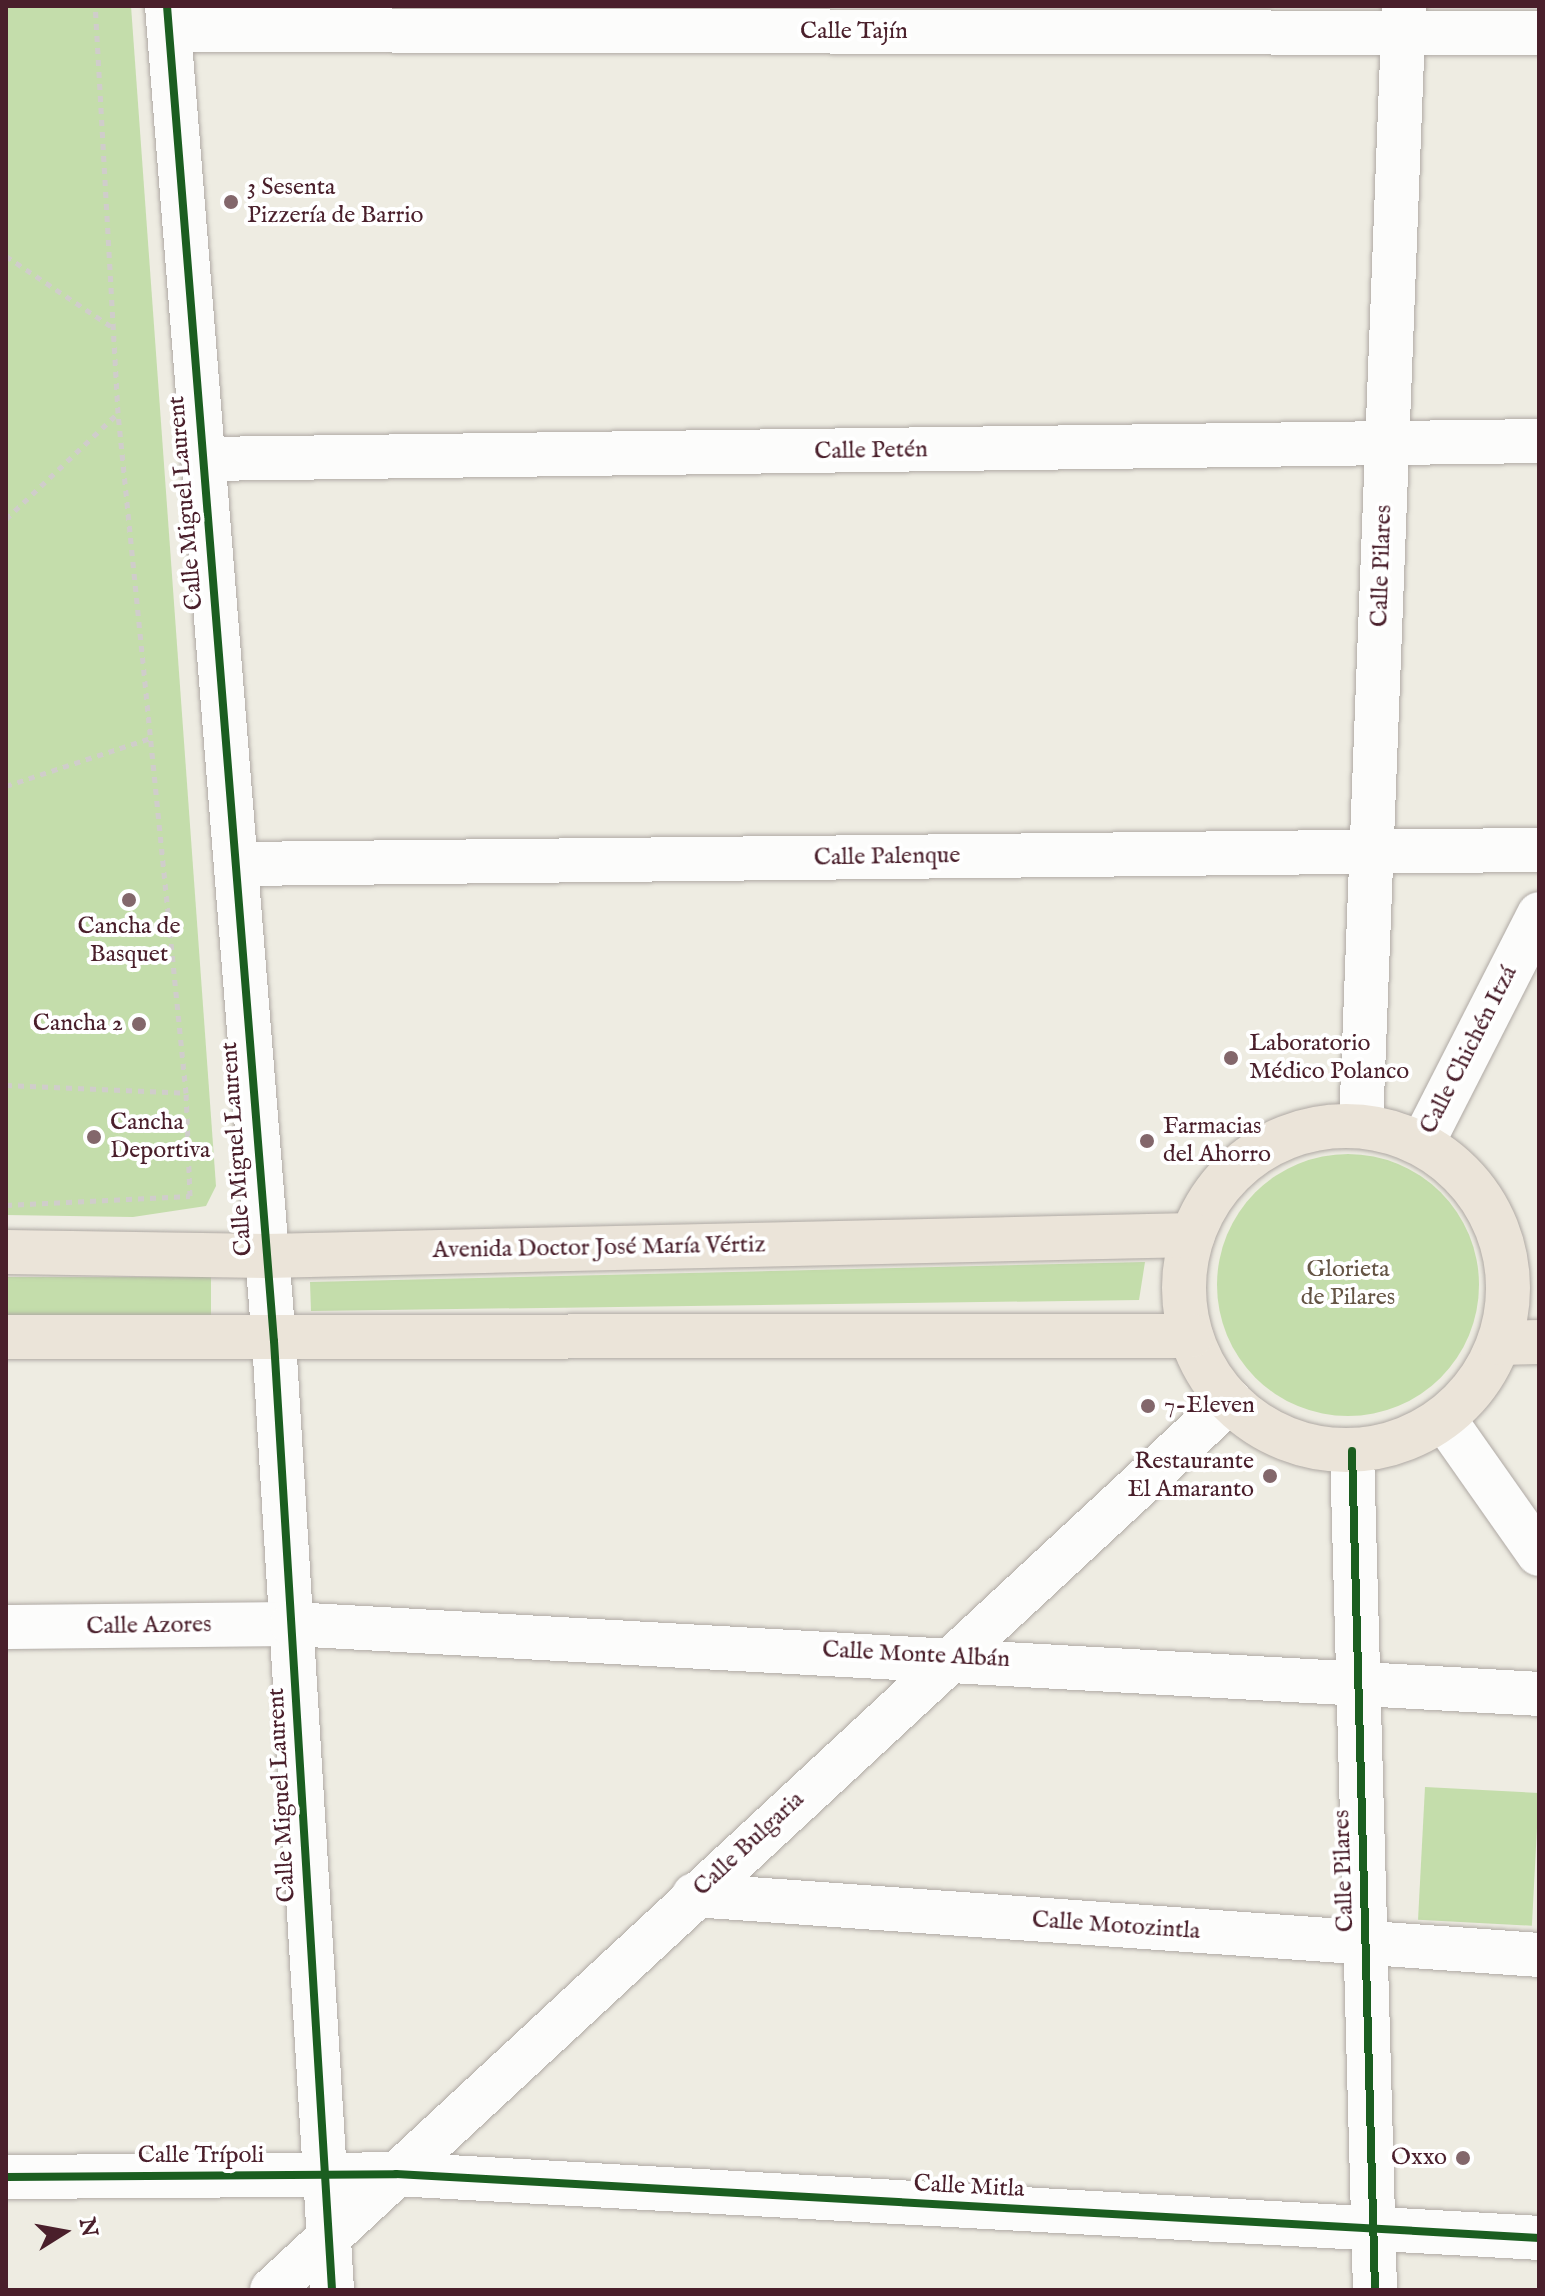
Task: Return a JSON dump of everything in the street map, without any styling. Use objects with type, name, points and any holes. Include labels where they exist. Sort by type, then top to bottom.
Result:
[{"type":"main road","points":[[1361,1125],[1422,1144],[1459,1172],[1521,1252],[1508,1283],[1519,1343],[1444,1419],[1400,1442],[1352,1451],[1307,1446],[1265,1430],[1230,1401],[1191,1336],[1185,1268],[1193,1235],[1211,1196],[1241,1164],[1276,1141],[1361,1125]]},
{"type":"main road","name":"Avenida Doctor José María Vértiz","points":[[6,1252],[266,1256],[1193,1235]]},
{"type":"main road","points":[[6,1337],[274,1341],[1191,1336]]},
{"type":"street","name":"Calle Tajín","points":[[168,18],[1403,20],[1539,33]]},
{"type":"street","name":"Calle Miguel Laurent","points":[[168,18],[274,1341],[332,2290]]},
{"type":"street","name":"Calle Pilares","points":[[1361,1125],[1403,20]]},
{"type":"street","name":"Calle Petén","points":[[203,459],[1387,446],[1539,441]]},
{"type":"street","name":"Calle Palenque","points":[[236,864],[1539,850]]},
{"type":"street","name":"Calle Chichén Itzá","points":[[1422,1144],[1539,914]]},
{"type":"street","name":"Calle Bulgaria","points":[[272,2290],[949,1656],[1230,1401]]},
{"type":"street","points":[[1444,1419],[1539,1554]]},
{"type":"street","name":"Calle Pilares","points":[[1352,1451],[1375,2290]]},
{"type":"street","name":"Calle Azores","points":[[6,1627],[292,1624]]},
{"type":"street","name":"Calle Monte Albán","points":[[292,1624],[949,1656],[1539,1694]]},
{"type":"street","name":"Calle Motozintla","points":[[694,1895],[1539,1955]]},
{"type":"street","name":"Calle Trípoli","points":[[6,2177],[396,2174]]},
{"type":"street","name":"Calle Mitla","points":[[396,2174],[1539,2238]]},
{"type":"path","points":[[6,1205],[190,1196],[186,1093],[118,413],[95,6]]},
{"type":"path","points":[[6,256],[112,328]]},
{"type":"path","points":[[6,519],[118,413]]},
{"type":"path","points":[[6,786],[150,738]]},
{"type":"path","points":[[6,1085],[186,1093]]},
{"type":"green space","points":[[6,6],[131,6],[216,1186],[206,1206],[133,1217],[6,1215]]},
{"type":"green space","name":"Glorieta de Pilares","points":[[1348,1154],[1398,1164],[1421,1176],[1449,1202],[1469,1235],[1479,1285],[1469,1335],[1457,1358],[1431,1386],[1398,1406],[1348,1416],[1298,1406],[1275,1394],[1247,1368],[1227,1335],[1217,1285],[1227,1235],[1239,1212],[1265,1184],[1298,1164]]},
{"type":"green space","points":[[1145,1262],[1139,1300],[311,1311],[310,1282]]},
{"type":"green space","points":[[6,1277],[211,1277],[211,1317],[6,1317]]},
{"type":"green space","points":[[1425,1787],[1539,1793],[1532,1926],[1418,1920]]},
{"type":"cycle path","points":[[167,6],[274,1341],[332,2290]]},
{"type":"cycle path","points":[[1352,1451],[1375,2290]]},
{"type":"cycle path","points":[[6,2177],[396,2174],[1539,2238]]},
{"type":"place","name":"3 Sesenta Pizzería de Barrio","points":[[231,202]]},
{"type":"place","name":"Cancha de Basquet","points":[[129,900]]},
{"type":"place","name":"Cancha 2","points":[[139,1024]]},
{"type":"place","name":"Laboratorio Médico Polanco","points":[[1231,1058]]},
{"type":"place","name":"Cancha Deportiva","points":[[94,1137]]},
{"type":"place","name":"Farmacias del Ahorro","points":[[1147,1141]]},
{"type":"place","name":"7-Eleven","points":[[1148,1406]]},
{"type":"place","name":"Restaurante El Amaranto","points":[[1270,1476]]},
{"type":"place","name":"Oxxo","points":[[1463,2158]]}]
